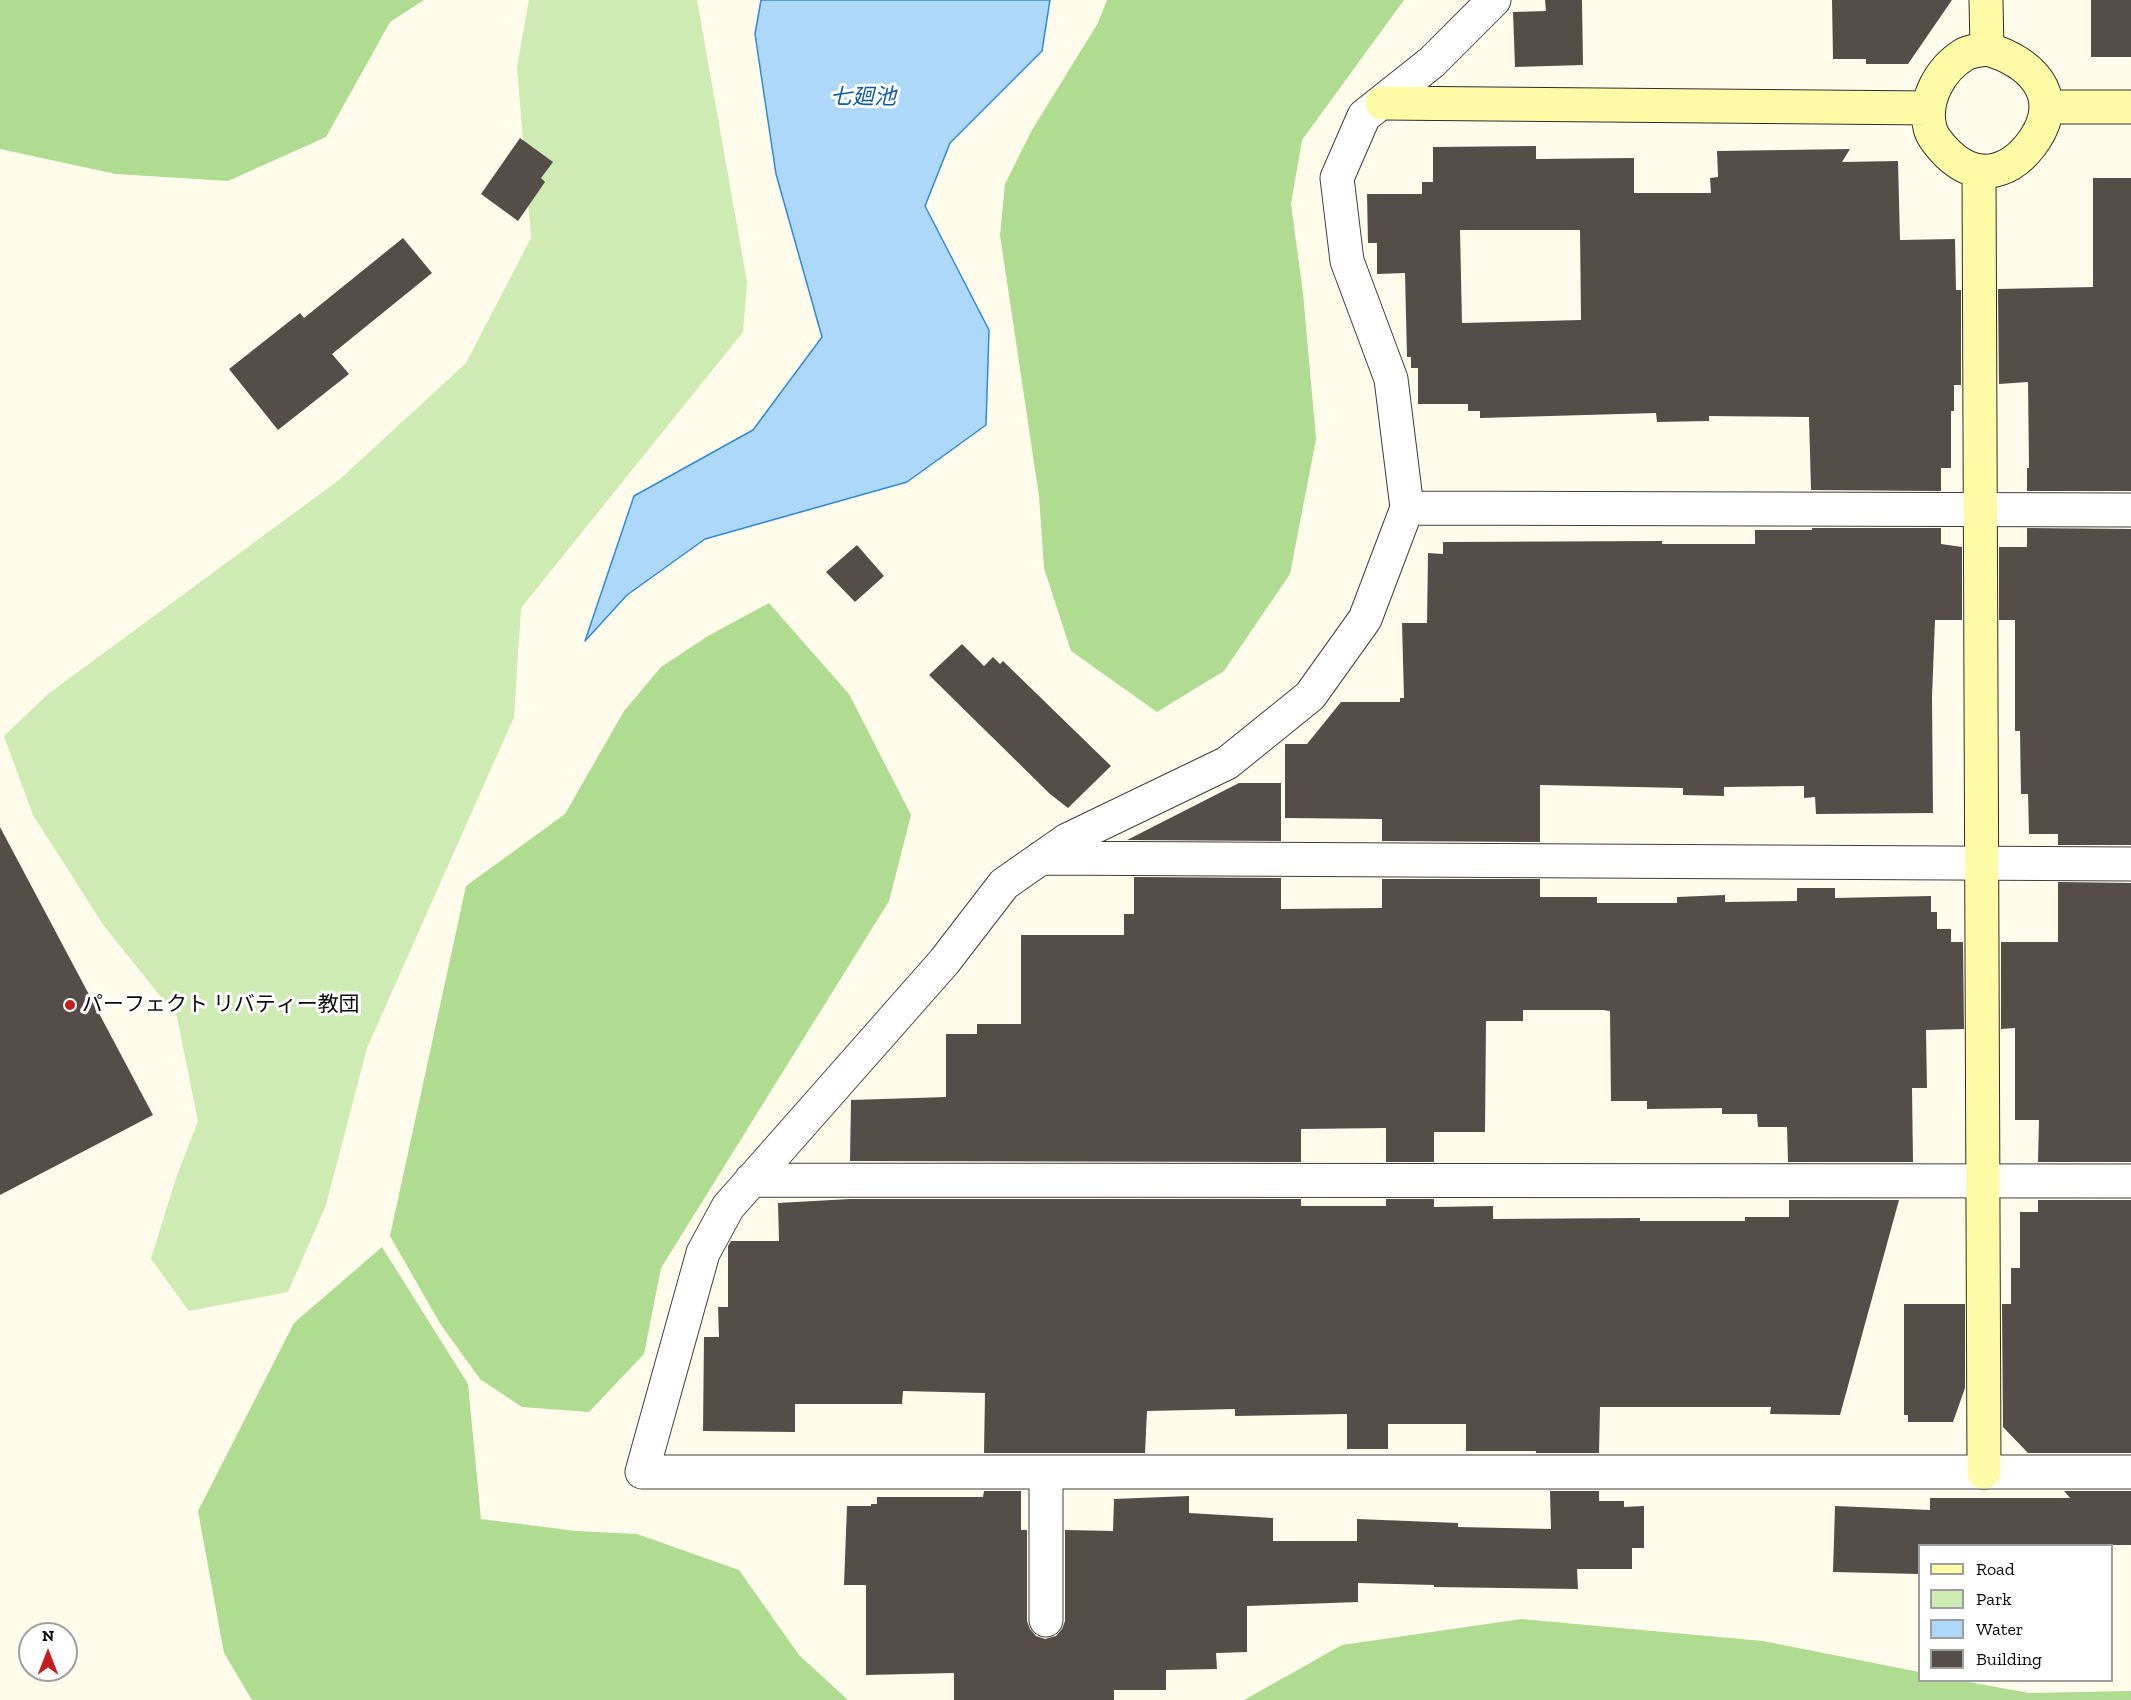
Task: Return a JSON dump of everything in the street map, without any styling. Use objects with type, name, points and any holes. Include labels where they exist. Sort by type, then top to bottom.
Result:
[{"type":"street","points":[[1494,0],[1432,62],[1365,116],[1337,178],[1347,261],[1391,379],[1407,508],[1365,619],[1310,696],[1227,763],[1067,840],[1004,884],[944,962],[728,1207],[703,1253],[642,1472],[2131,1472]]},
{"type":"street","points":[[1986,0],[1987,49]]},
{"type":"street","points":[[1987,49],[2009,55],[2028,67],[2040,86],[2046,107],[2042,129],[2027,151],[2005,167],[1979,173],[1958,164],[1942,148],[1930,130],[1929,108],[1935,87],[1947,68],[1966,53],[1987,49]]},
{"type":"street","points":[[1382,102],[1929,108]]},
{"type":"street","points":[[2046,107],[2131,107]]},
{"type":"street","points":[[1979,173],[1984,1472]]},
{"type":"street","points":[[1407,508],[2131,510]]},
{"type":"street","points":[[1041,858],[2131,864]]},
{"type":"street","points":[[751,1180],[2131,1181]]},
{"type":"street","points":[[1046,1472],[1046,1620]]},
{"type":"green space","points":[[0,0],[424,0],[390,22],[326,137],[228,181],[116,174],[0,149]]},
{"type":"green space","points":[[529,0],[697,0],[747,282],[743,332],[521,608],[514,717],[367,1048],[326,1205],[288,1292],[189,1311],[151,1259],[176,1178],[198,1121],[177,1017],[104,926],[33,815],[4,736],[48,694],[339,480],[466,363],[531,238],[517,67]]},
{"type":"green space","points":[[1107,0],[1404,0],[1302,140],[1291,204],[1303,293],[1316,439],[1290,574],[1224,671],[1157,712],[1071,651],[1044,568],[1039,496],[1000,235],[1005,184],[1032,130],[1098,23]]},
{"type":"green space","points":[[769,603],[849,694],[911,815],[889,901],[661,1268],[644,1354],[589,1412],[522,1407],[480,1379],[441,1325],[390,1236],[466,886],[565,814],[624,711],[661,667],[708,636]]},
{"type":"green space","points":[[382,1247],[468,1384],[481,1519],[576,1531],[637,1534],[739,1570],[799,1655],[848,1700],[252,1700],[224,1653],[198,1511],[294,1323]]},
{"type":"green space","points":[[1521,1619],[1763,1641],[1918,1672],[1918,1682],[1968,1682],[2029,1693],[2131,1691],[2131,1700],[1244,1700],[1342,1645]]},
{"type":"water","name":"七廻池","points":[[761,0],[1050,0],[1042,51],[950,143],[925,206],[989,330],[986,425],[907,482],[705,539],[627,595],[585,641],[634,496],[753,430],[822,337],[776,174],[755,34]]},
{"type":"building","points":[[1545,0],[1582,0],[1583,65],[1515,67],[1513,12],[1546,11]]},
{"type":"building","points":[[1832,0],[1952,0],[1908,64],[1866,64],[1866,59],[1833,59]]},
{"type":"building","points":[[2091,0],[2131,0],[2131,57],[2091,57]]},
{"type":"building","points":[[520,138],[553,162],[541,178],[545,182],[518,221],[481,194]]},
{"type":"building","points":[[1536,146],[1536,159],[1634,158],[1634,193],[1711,193],[1710,178],[1718,177],[1717,151],[1850,149],[1842,162],[1898,161],[1900,240],[1955,239],[1956,290],[1961,290],[1961,385],[1954,385],[1954,411],[1951,411],[1951,468],[1941,468],[1941,491],[1811,490],[1809,417],[1709,416],[1709,421],[1657,422],[1656,413],[1480,418],[1480,411],[1468,411],[1468,404],[1418,404],[1418,368],[1411,368],[1411,357],[1407,357],[1405,273],[1377,274],[1377,243],[1368,243],[1367,194],[1422,194],[1422,182],[1433,182],[1433,147]],"holes":[[[1460,230],[1580,230],[1581,320],[1462,323]]]},
{"type":"building","points":[[2093,178],[2131,178],[2131,491],[2027,491],[2028,382],[1999,384],[1998,289],[2093,287]]},
{"type":"building","points":[[403,238],[432,273],[332,354],[349,374],[278,430],[229,369],[300,313],[304,318]]},
{"type":"building","points":[[1812,528],[1941,528],[1941,544],[1962,547],[1962,620],[1935,620],[1932,697],[1933,813],[1816,814],[1815,797],[1804,798],[1804,786],[1724,787],[1724,796],[1683,795],[1683,788],[1540,785],[1540,842],[1382,841],[1382,819],[1285,818],[1285,744],[1307,744],[1341,702],[1400,702],[1400,698],[1404,698],[1402,623],[1427,623],[1428,553],[1443,554],[1443,542],[1662,541],[1662,544],[1755,544],[1755,530],[1812,530]]},
{"type":"building","points":[[2027,528],[2131,529],[2131,845],[2058,845],[2058,834],[2029,834],[2028,794],[2021,794],[2020,731],[2015,731],[2015,620],[1999,620],[1999,547],[2027,547]]},
{"type":"building","points":[[857,545],[884,576],[855,602],[826,572]]},
{"type":"building","points":[[962,644],[984,666],[993,657],[1000,664],[1003,661],[1111,766],[1068,808],[1050,794],[929,675]]},
{"type":"building","points":[[1239,783],[1281,783],[1281,841],[1127,840]]},
{"type":"building","points":[[0,827],[153,1115],[0,1195]]},
{"type":"building","points":[[1134,877],[1281,878],[1281,909],[1382,908],[1382,879],[1540,879],[1540,897],[1597,897],[1597,903],[1677,903],[1677,897],[1725,895],[1725,902],[1797,901],[1797,888],[1835,888],[1835,898],[1931,896],[1931,912],[1937,912],[1937,929],[1951,929],[1951,942],[1963,942],[1964,1029],[1926,1030],[1927,1088],[1912,1088],[1913,1162],[1788,1162],[1787,1127],[1758,1127],[1757,1114],[1722,1114],[1722,1108],[1647,1109],[1647,1101],[1611,1101],[1610,1011],[1603,1010],[1523,1010],[1523,1021],[1486,1021],[1485,1132],[1434,1132],[1434,1162],[1386,1162],[1386,1128],[1301,1129],[1301,1162],[850,1161],[851,1100],[946,1097],[946,1034],[977,1034],[977,1024],[1021,1024],[1021,935],[1124,935],[1124,914],[1134,914]]},
{"type":"building","points":[[2058,882],[2131,883],[2131,1162],[2038,1162],[2039,1120],[2015,1120],[2015,1028],[2001,1029],[2001,942],[2058,942]]},
{"type":"building","points":[[850,1199],[1301,1199],[1301,1206],[1386,1206],[1386,1199],[1434,1199],[1434,1207],[1493,1206],[1493,1219],[1640,1218],[1640,1221],[1745,1221],[1745,1217],[1789,1217],[1789,1200],[1899,1200],[1840,1415],[1770,1414],[1771,1407],[1600,1407],[1599,1453],[1536,1453],[1536,1451],[1466,1451],[1466,1424],[1388,1424],[1388,1449],[1347,1449],[1347,1414],[1235,1416],[1235,1409],[1147,1411],[1145,1453],[984,1453],[985,1393],[903,1391],[902,1404],[795,1404],[795,1432],[703,1431],[704,1337],[719,1337],[718,1307],[728,1307],[728,1246],[731,1241],[779,1241],[778,1203]]},
{"type":"building","points":[[2038,1200],[2131,1200],[2131,1453],[2028,1453],[2003,1427],[2002,1304],[2011,1304],[2011,1268],[2020,1268],[2020,1212],[2038,1212]]},
{"type":"building","points":[[1904,1304],[1965,1304],[1965,1388],[1953,1422],[1908,1422],[1908,1415],[1904,1415]]},
{"type":"building","points":[[984,1491],[1021,1491],[1021,1530],[1027,1530],[1027,1621],[1036,1636],[1045,1639],[1056,1636],[1065,1621],[1065,1530],[1113,1531],[1114,1499],[1189,1496],[1189,1513],[1273,1518],[1273,1541],[1357,1541],[1357,1519],[1458,1523],[1458,1527],[1551,1529],[1550,1491],[1599,1491],[1599,1501],[1624,1501],[1624,1507],[1644,1506],[1644,1548],[1632,1548],[1632,1569],[1577,1569],[1578,1589],[1434,1587],[1434,1585],[1358,1583],[1358,1602],[1247,1606],[1247,1652],[1216,1653],[1217,1669],[1166,1670],[1166,1690],[1114,1690],[1114,1700],[954,1700],[954,1673],[866,1675],[866,1585],[844,1585],[847,1506],[871,1506],[871,1504],[877,1504],[877,1497],[983,1497]]},
{"type":"building","points":[[2064,1491],[2131,1491],[2131,1545],[1918,1544],[1918,1574],[1833,1572],[1835,1506],[1930,1510],[1930,1498],[2070,1498]]},
{"type":"place","name":"パーフェクト リバティー教団","points":[[70,1005]]}]
